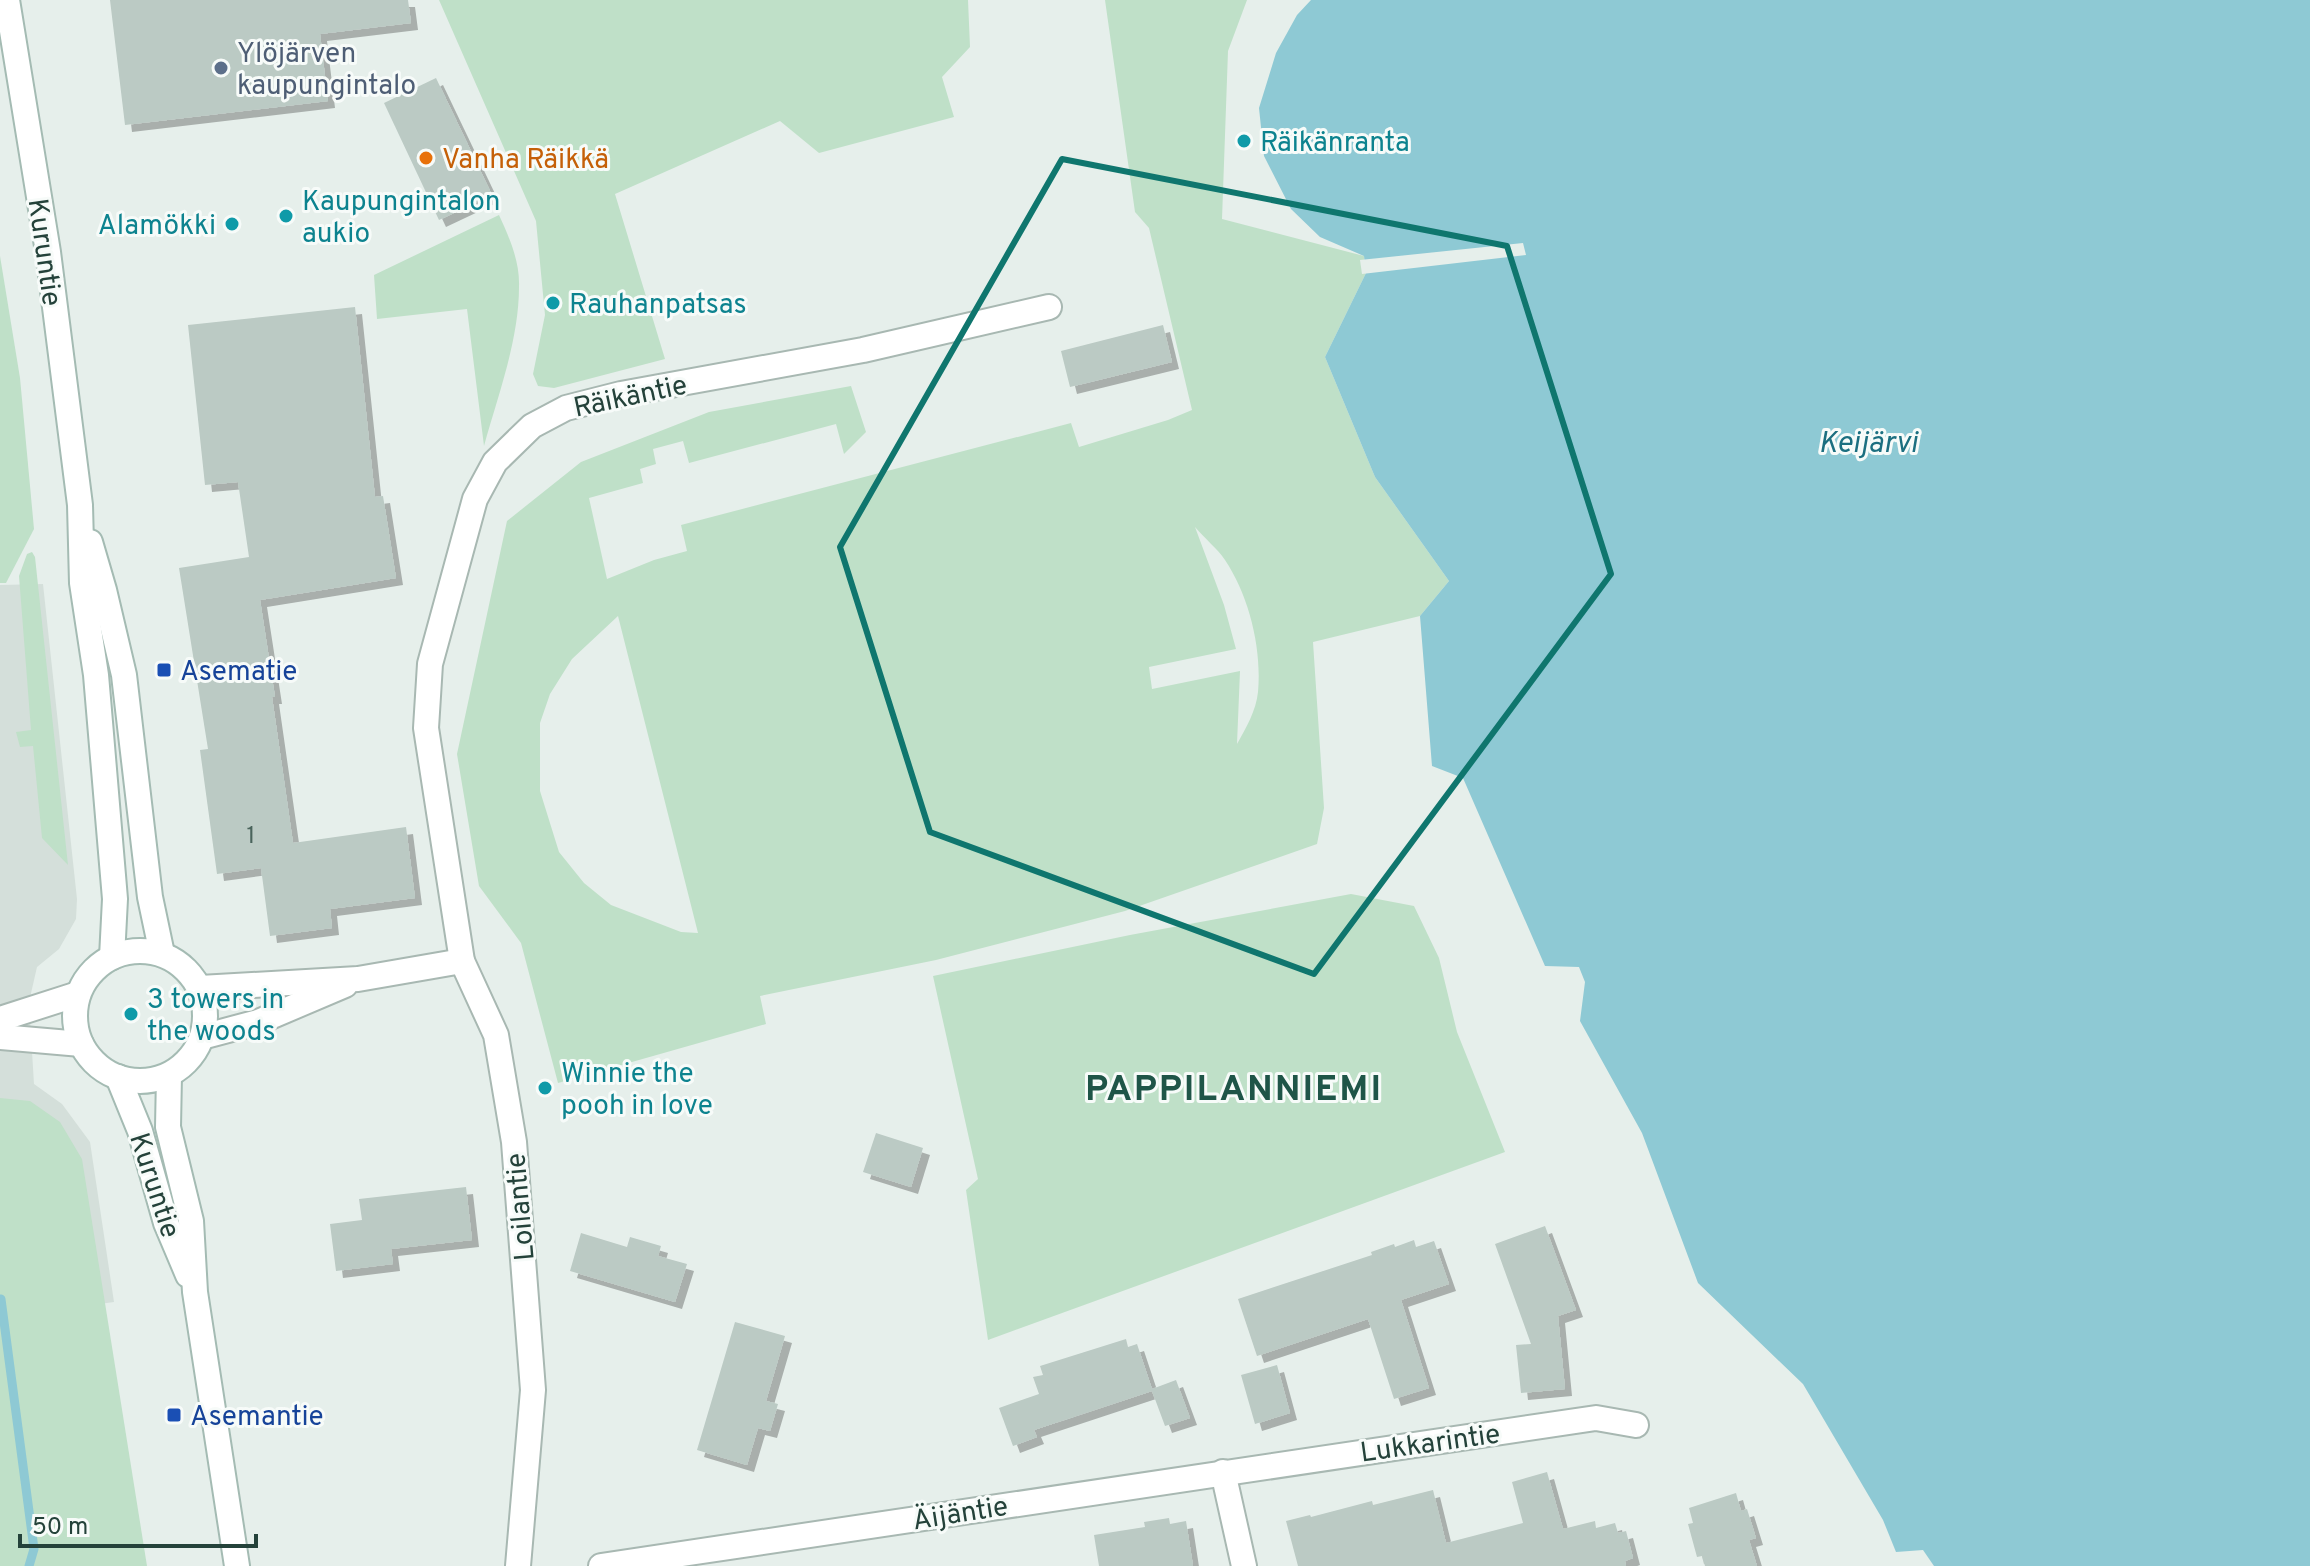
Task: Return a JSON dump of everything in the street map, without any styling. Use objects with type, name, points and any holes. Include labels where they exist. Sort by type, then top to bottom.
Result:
[{"type":"street","name":"Kuruntie","points":[[7,0],[48,252],[80,505],[82,583],[96,675],[115,899],[112,957]]},
{"type":"street","name":"Räikäntie","points":[[462,961],[426,715],[430,664],[475,499],[495,462],[532,426],[566,408],[621,394],[863,350],[1049,307]]},
{"type":"street","name":"Kuruntie","points":[[80,505],[124,675],[150,897],[162,954]]},
{"type":"street","points":[[128,951],[162,954],[190,973],[200,988],[206,1021],[202,1037],[195,1053],[169,1075],[144,1081],[118,1077],[103,1070],[81,1044],[76,1028],[78,994],[86,979],[112,957],[128,951]]},
{"type":"street","points":[[200,988],[358,979],[462,961]]},
{"type":"street","name":"Loilantie","points":[[462,961],[496,1035],[514,1142],[533,1390],[518,1566]]},
{"type":"street","points":[[202,1037],[258,1022],[358,979]]},
{"type":"street","points":[[0,1019],[78,994]]},
{"type":"street","points":[[0,1037],[81,1044]]},
{"type":"street","name":"Kuruntie","points":[[169,1075],[168,1127],[191,1221],[195,1292],[237,1566]]},
{"type":"street","name":"Kuruntie","points":[[118,1077],[140,1131],[166,1223],[195,1292]]},
{"type":"street","name":"Lukkarintie","points":[[1223,1472],[1596,1418],[1636,1425]]},
{"type":"street","points":[[1223,1472],[1244,1566]]},
{"type":"street","name":"Äijäntie","points":[[601,1566],[1223,1472]]},
{"type":"highlighted area","points":[[1062,159],[1507,246],[1611,574],[1314,974],[930,832],[840,547]]},
{"type":"shaded area","points":[[43,584],[77,899],[76,919],[59,949],[37,967],[29,1002],[34,1084],[62,1104],[90,1142],[114,1302],[0,1318],[0,585]]},
{"type":"green space","points":[[439,0],[968,0],[970,47],[942,77],[954,117],[819,153],[780,121],[615,194],[665,359],[554,388],[538,386],[533,374],[545,315],[536,221]]},
{"type":"green space","points":[[1105,0],[1247,0],[1228,51],[1222,219],[1364,256],[1366,273],[1325,357],[1375,477],[1449,581],[1420,616],[1313,642],[1324,808],[1317,844],[1125,911],[936,960],[760,996],[766,1024],[558,1083],[521,943],[479,886],[457,754],[507,521],[581,462],[709,412],[851,386],[866,432],[844,454],[836,424],[689,463],[683,441],[653,449],[656,464],[640,469],[643,483],[589,498],[607,579],[654,560],[687,551],[681,525],[1071,423],[1079,447],[1192,410],[1149,228],[1135,212]],"holes":[[[1195,527],[1222,556],[1233,574],[1247,606],[1256,640],[1259,675],[1257,699],[1237,744],[1240,671],[1152,689],[1149,667],[1236,649],[1224,605]],[[618,616],[698,933],[681,932],[611,905],[584,883],[559,852],[540,791],[540,723],[550,694],[572,659]]]},
{"type":"green space","points":[[499,215],[518,268],[518,307],[507,367],[484,446],[467,309],[377,319],[374,275]]},
{"type":"green space","points":[[0,256],[20,378],[34,529],[6,583],[0,583]]},
{"type":"green space","points":[[32,552],[35,557],[68,865],[42,838],[33,746],[20,747],[16,732],[31,730],[19,576],[27,554]]},
{"type":"green space","points":[[1351,894],[1414,906],[1439,958],[1457,1032],[1505,1152],[988,1340],[966,1190],[978,1179],[933,976]]},
{"type":"green space","points":[[0,1098],[30,1101],[60,1122],[82,1159],[147,1566],[0,1566]]},
{"type":"water","name":"Keijärvi","points":[[1311,0],[2310,0],[2310,1566],[1934,1566],[1923,1550],[1896,1552],[1883,1520],[1803,1384],[1698,1283],[1642,1133],[1580,1021],[1585,982],[1579,967],[1545,966],[1463,778],[1432,766],[1420,616],[1449,581],[1375,477],[1325,357],[1366,273],[1364,256],[1320,237],[1291,209],[1264,156],[1259,108],[1276,53],[1297,15]]},
{"type":"pier","points":[[1523,243],[1526,255],[1362,274],[1360,260]]},
{"type":"building","name":"Ylöjärven kaupungintalo","points":[[110,0],[408,0],[411,23],[320,34],[328,101],[125,125]]},
{"type":"building","points":[[436,78],[492,195],[439,220],[384,103]]},
{"type":"building","points":[[355,307],[375,497],[383,496],[396,578],[260,600],[293,843],[406,827],[415,898],[330,909],[332,928],[270,936],[261,868],[217,874],[200,750],[208,749],[179,568],[249,557],[238,482],[205,485],[188,325]]},
{"type":"building","points":[[1163,325],[1172,362],[1070,387],[1061,351]]},
{"type":"building","points":[[876,1133],[923,1148],[911,1187],[863,1172]]},
{"type":"building","points":[[466,1187],[472,1240],[391,1249],[393,1264],[336,1271],[330,1224],[362,1220],[359,1199]]},
{"type":"building","points":[[1545,1226],[1576,1310],[1558,1316],[1565,1389],[1521,1393],[1516,1345],[1531,1344],[1495,1244]]},
{"type":"building","points":[[581,1233],[627,1247],[630,1237],[661,1246],[658,1256],[687,1264],[675,1302],[570,1271]]},
{"type":"building","points":[[1414,1240],[1416,1247],[1434,1241],[1449,1284],[1401,1300],[1429,1388],[1394,1399],[1368,1319],[1257,1356],[1238,1299],[1372,1255],[1371,1252],[1394,1244],[1395,1247]]},
{"type":"building","points":[[735,1322],[785,1336],[766,1401],[778,1404],[770,1431],[758,1428],[747,1465],[697,1450]]},
{"type":"building","points":[[1126,1339],[1128,1347],[1137,1344],[1152,1389],[1176,1380],[1190,1418],[1165,1426],[1152,1391],[1034,1430],[1037,1437],[1013,1446],[999,1408],[1039,1394],[1033,1377],[1043,1375],[1040,1366]]},
{"type":"building","points":[[1277,1365],[1290,1413],[1255,1424],[1241,1375]]},
{"type":"building","points":[[1547,1472],[1563,1529],[1595,1521],[1596,1528],[1615,1523],[1618,1533],[1626,1531],[1633,1558],[1625,1561],[1626,1566],[1298,1566],[1286,1521],[1433,1490],[1446,1543],[1523,1523],[1512,1482]]},
{"type":"building","points":[[1736,1493],[1741,1511],[1747,1509],[1756,1538],[1749,1540],[1757,1566],[1705,1566],[1702,1556],[1697,1557],[1688,1524],[1693,1523],[1689,1508]]},
{"type":"building","points":[[1169,1518],[1170,1524],[1186,1521],[1193,1566],[1099,1566],[1094,1535],[1145,1527],[1144,1522]]},
{"type":"waterway","points":[[1,1299],[34,1549],[29,1566]]},
{"type":"place","name":"Ylöjärven kaupungintalo","points":[[221,68]]},
{"type":"place","name":"Räikänranta","points":[[1244,141]]},
{"type":"place","name":"Vanha Räikkä","points":[[426,158]]},
{"type":"place","name":"Kaupungintalon aukio","points":[[286,216]]},
{"type":"place","name":"Alamökki","points":[[232,224]]},
{"type":"place","name":"Rauhanpatsas","points":[[553,303]]},
{"type":"place","name":"Asematie","points":[[164,670]]},
{"type":"place","name":"3 towers in the woods","points":[[131,1014]]},
{"type":"place","name":"Winnie the pooh in love","points":[[545,1088]]},
{"type":"place","name":"Asemantie","points":[[174,1415]]},
{"type":"district","name":"PAPPILANNIEMI","points":[[1234,1087]]}]
